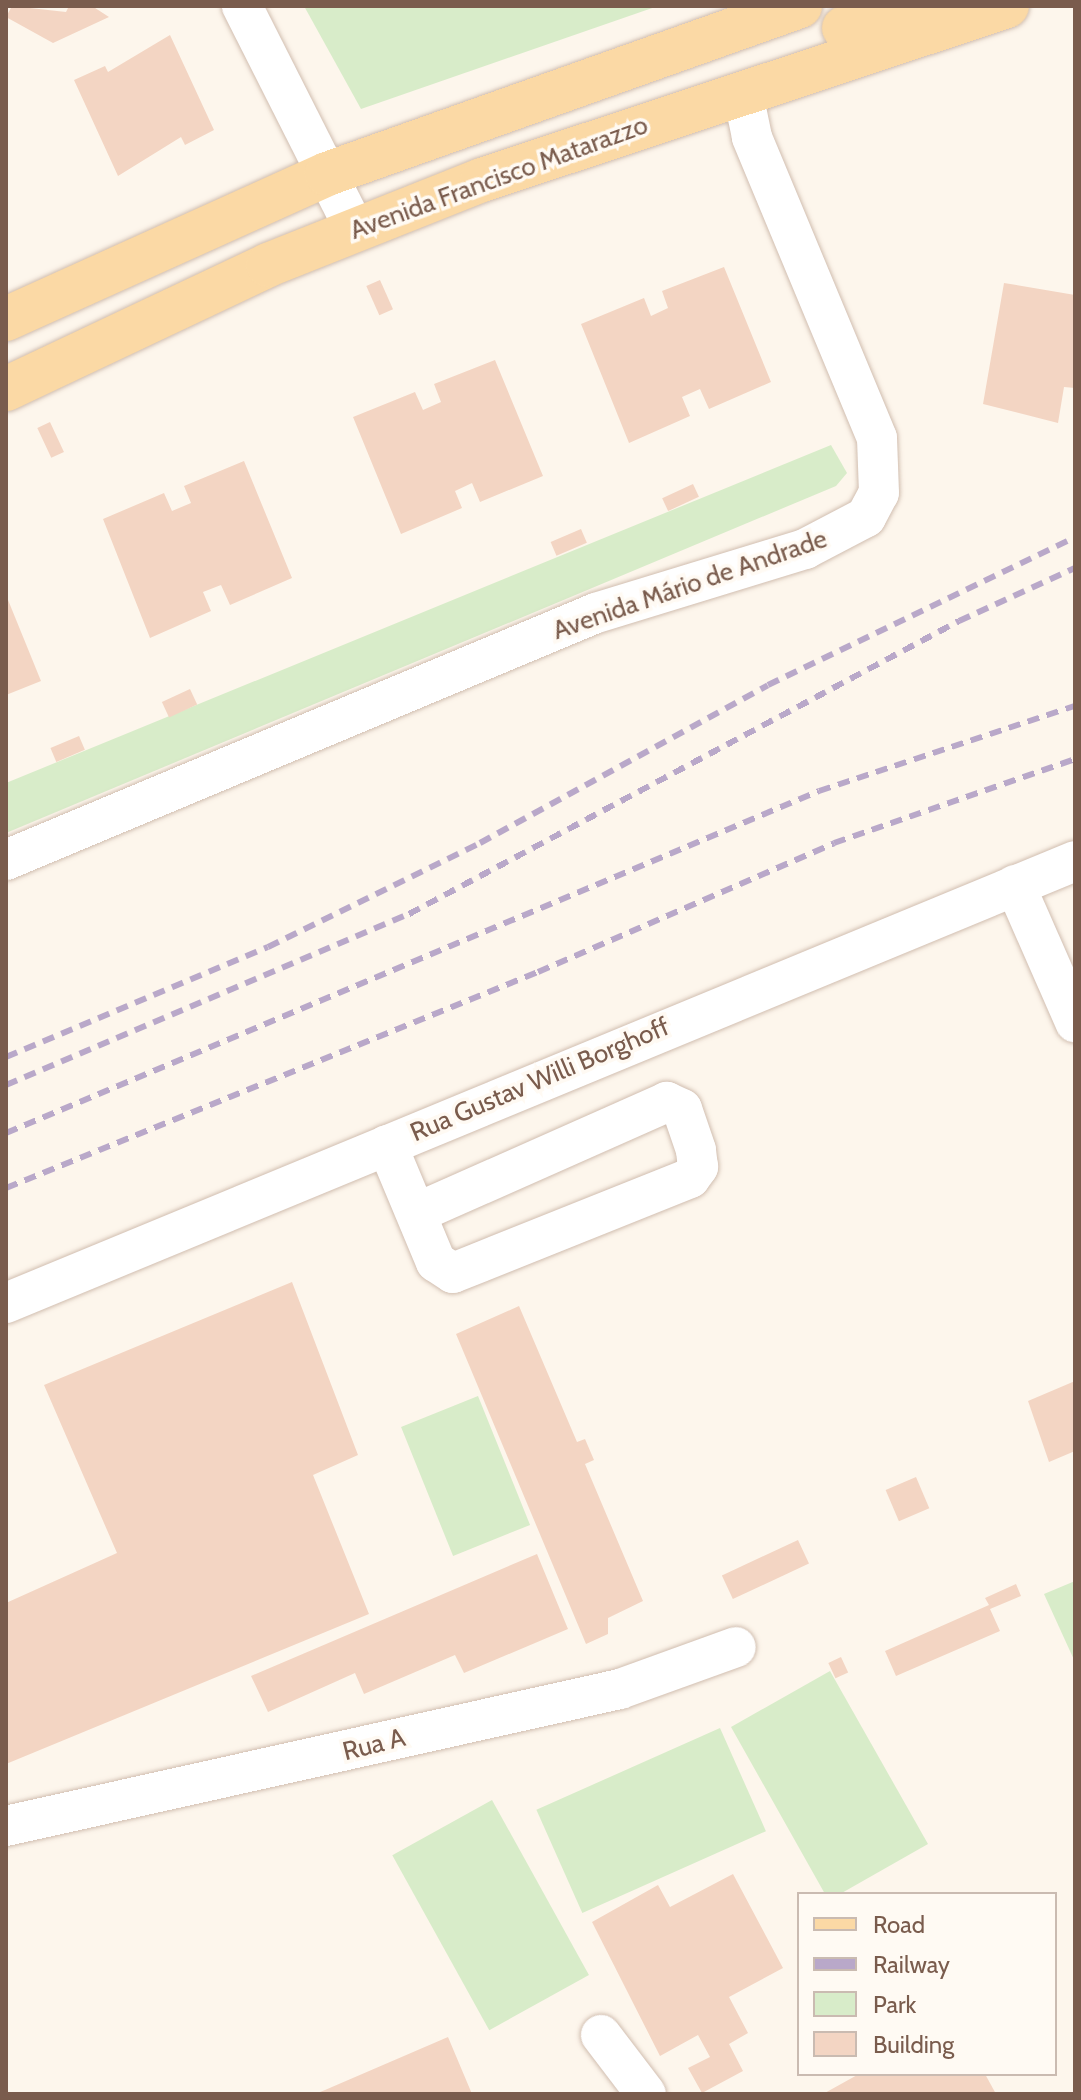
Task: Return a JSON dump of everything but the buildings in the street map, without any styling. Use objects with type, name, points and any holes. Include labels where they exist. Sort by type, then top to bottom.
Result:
[{"type":"main road","points":[[6,319],[327,174],[800,6]]},
{"type":"main road","points":[[743,94],[759,58],[910,6]]},
{"type":"main road","name":"Avenida Francisco Matarazzo","points":[[6,389],[180,304],[482,180],[1007,6]]},
{"type":"street","points":[[242,6],[355,230]]},
{"type":"street","name":"Avenida Mário de Andrade","points":[[6,860],[596,613],[805,549],[866,517],[879,493],[877,438],[752,137],[743,94]]},
{"type":"street","name":"Rua Gustav Willi Borghoff","points":[[6,1303],[1075,861]]},
{"type":"street","points":[[1015,885],[1075,1022]]},
{"type":"street","points":[[387,1145],[436,1262],[453,1273],[690,1178],[698,1167],[696,1150],[682,1109],[667,1102],[416,1213]]},
{"type":"street","name":"Rua A","points":[[6,1826],[620,1689],[736,1647]]},
{"type":"street","points":[[601,2035],[646,2094]]},
{"type":"green space","points":[[304,6],[658,6],[361,109]]},
{"type":"green space","points":[[831,445],[847,473],[836,486],[6,833],[6,783]]},
{"type":"green space","points":[[478,1396],[530,1525],[453,1556],[401,1427]]},
{"type":"green space","points":[[1075,1581],[1075,1662],[1044,1594]]},
{"type":"green space","points":[[830,1671],[928,1844],[844,1892],[824,1892],[731,1727]]},
{"type":"green space","points":[[720,1728],[766,1831],[582,1913],[536,1810]]},
{"type":"green space","points":[[492,1800],[589,1975],[489,2030],[392,1855]]},
{"type":"railway","points":[[6,1057],[268,947],[480,843],[768,685],[1075,537]]},
{"type":"railway","points":[[6,1085],[409,914],[959,621],[1075,568]]},
{"type":"railway","points":[[6,1133],[819,791],[1075,706]]},
{"type":"railway","points":[[6,1188],[538,972],[834,843],[1075,759]]}]
